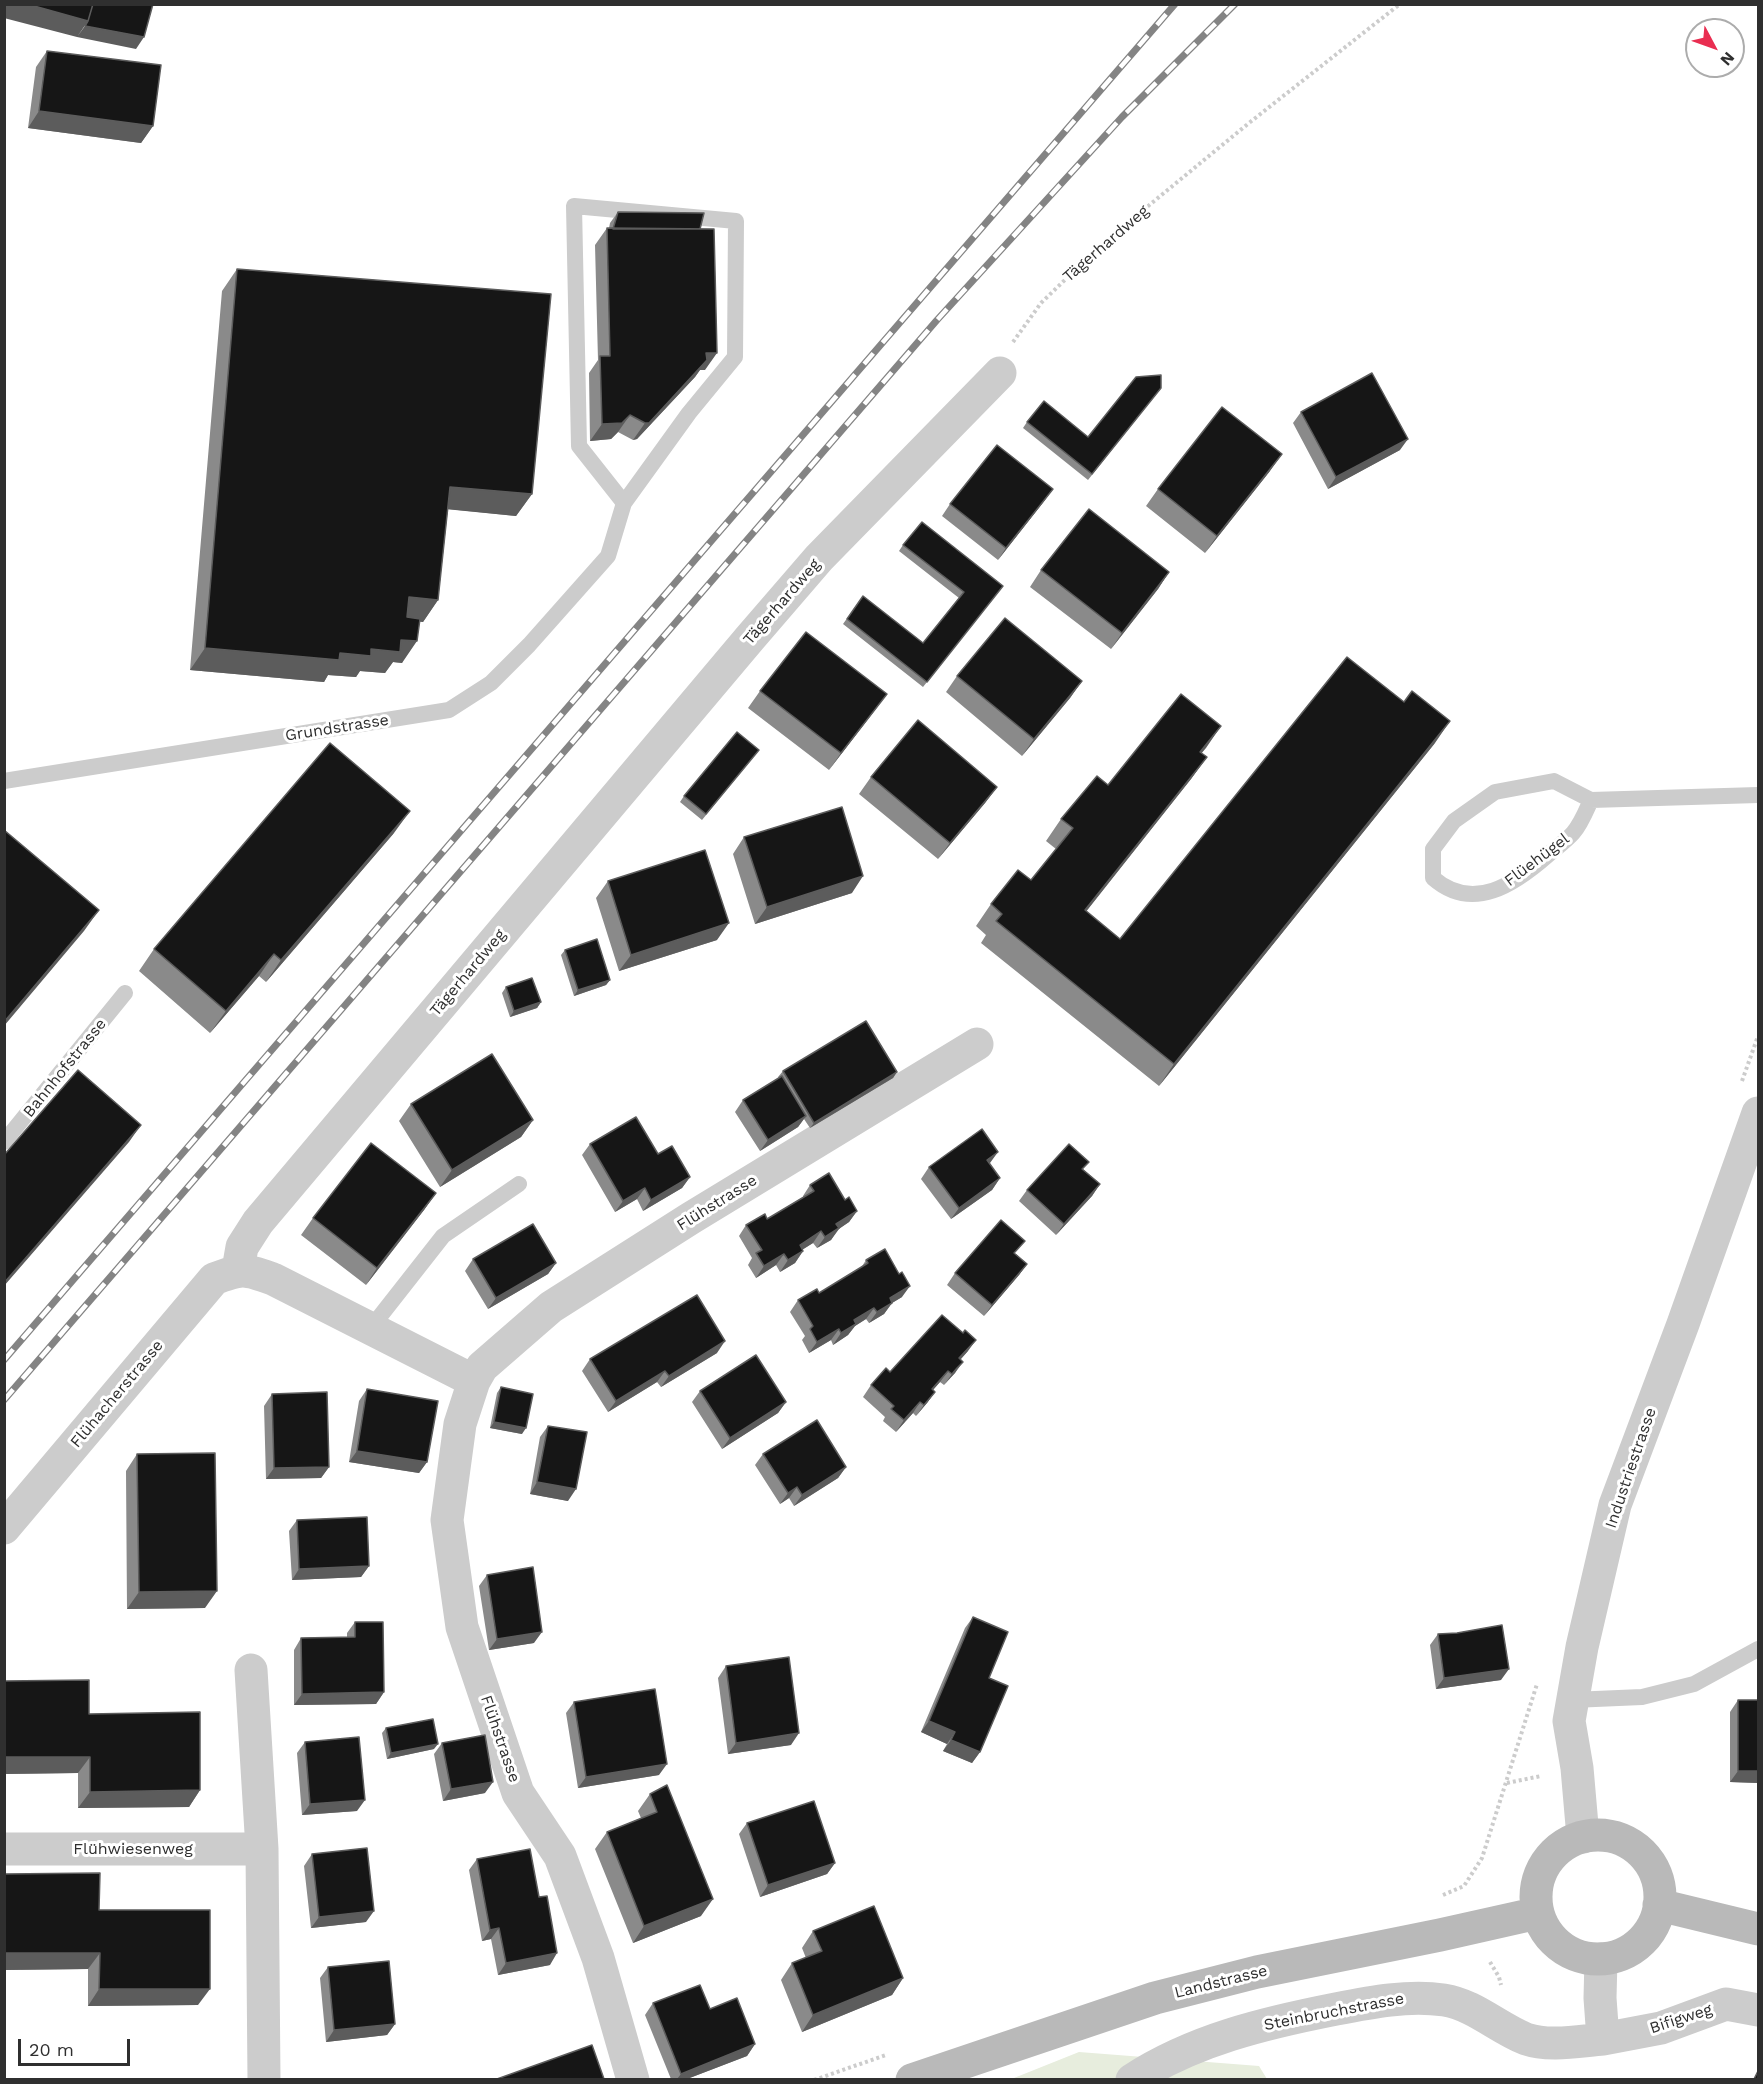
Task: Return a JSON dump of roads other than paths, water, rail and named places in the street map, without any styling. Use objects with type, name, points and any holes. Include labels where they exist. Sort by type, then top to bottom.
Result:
[{"type":"main road","points":[[1603,1835],[1623,1840],[1639,1851],[1652,1866],[1659,1885],[1659,1905],[1655,1922],[1646,1936],[1633,1948],[1618,1956],[1601,1959],[1584,1958],[1569,1952],[1555,1942],[1544,1928],[1538,1913],[1537,1889],[1545,1866],[1555,1853],[1568,1843],[1583,1837],[1603,1835]]},
{"type":"main road","points":[[1659,1905],[1758,1929]]},
{"type":"main road","name":"Landstrasse","points":[[912,2079],[1155,1998],[1257,1972],[1538,1913]]},
{"type":"street","name":"Tägerhardweg","points":[[238,1270],[242,1247],[258,1222],[750,638],[819,558],[1000,373]]},
{"type":"street","name":"Flühstrasse","points":[[633,2079],[598,1958],[560,1856],[518,1793],[462,1627],[447,1520],[460,1424],[474,1382],[482,1367],[551,1307],[691,1218],[977,1044]]},
{"type":"street","name":"Industriestrasse","points":[[1583,1837],[1577,1768],[1569,1721],[1582,1647],[1615,1505],[1683,1324],[1758,1113]]},
{"type":"street","points":[[238,1270],[254,1272],[273,1280],[474,1382]]},
{"type":"street","name":"Flühacherstrasse","points":[[4,1528],[214,1280],[238,1270]]},
{"type":"street","points":[[251,1670],[262,1849],[264,2079]]},
{"type":"street","name":"Flühwiesenweg","points":[[4,1849],[262,1849]]},
{"type":"street","points":[[1601,1959],[1600,1998],[1603,2039]]},
{"type":"street","name":"Steinbruchstrasse","points":[[1132,2079],[1159,2062],[1208,2042],[1276,2021],[1377,2001],[1417,1998],[1447,2000],[1474,2010],[1527,2039],[1555,2042],[1603,2039]]},
{"type":"street","name":"Bifigweg","points":[[1603,2039],[1661,2028],[1726,2004],[1758,2010]]},
{"type":"lane","points":[[574,206],[736,221],[735,357],[689,413],[624,503],[579,446],[574,206]]},
{"type":"lane","name":"Grundstrasse","points":[[4,780],[449,710],[491,683],[529,645],[608,556],[624,503]]},
{"type":"lane","name":"Flüehügel","points":[[1592,800],[1574,832],[1540,862],[1507,886],[1481,894],[1462,894],[1445,888],[1433,878],[1433,849],[1454,821],[1495,792],[1554,781],[1592,800],[1758,795]]},
{"type":"lane","name":"Bahnhofstrasse","points":[[4,1142],[125,993]]},
{"type":"lane","points":[[370,1329],[443,1236],[519,1184]]},
{"type":"lane","points":[[1572,1700],[1642,1697],[1694,1684],[1758,1649]]},
{"type":"railway","points":[[4,1360],[1175,4]]},
{"type":"railway","points":[[4,1400],[937,320],[1122,117],[1235,4]]}]
